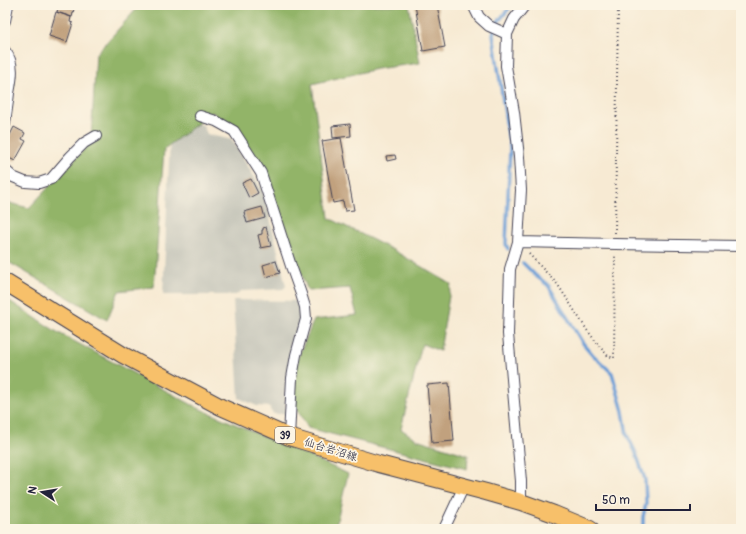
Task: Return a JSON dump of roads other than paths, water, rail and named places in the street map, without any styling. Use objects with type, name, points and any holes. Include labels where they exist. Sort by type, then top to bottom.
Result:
[{"type":"main road","name":"仙台岩沼線","points":[[5,282],[130,358],[221,407],[289,436],[379,464],[520,502],[590,529]]},
{"type":"street","points":[[5,21],[8,5]]},
{"type":"street","points":[[473,5],[480,17],[494,28],[507,34]]},
{"type":"street","points":[[520,502],[521,481],[508,334],[510,269],[518,242],[521,190],[520,164],[514,112],[506,66],[507,34],[514,19],[525,5]]},
{"type":"street","points":[[5,50],[8,54],[12,67],[12,79],[5,124]]},
{"type":"street","points":[[200,116],[216,121],[234,131],[261,174],[305,307],[306,319],[296,355],[292,378],[289,436]]},
{"type":"street","points":[[5,170],[13,177],[25,182],[39,183],[51,179],[70,156],[84,143],[96,136]]},
{"type":"street","points":[[518,242],[741,246]]},
{"type":"street","points":[[444,529],[464,486]]},
{"type":"waterway","points":[[508,249],[506,244],[510,148],[493,34],[496,24],[512,5]]},
{"type":"waterway","points":[[523,263],[548,285],[582,342],[612,373],[623,411],[627,435],[635,451],[645,479],[646,503],[643,517],[643,529]]}]
